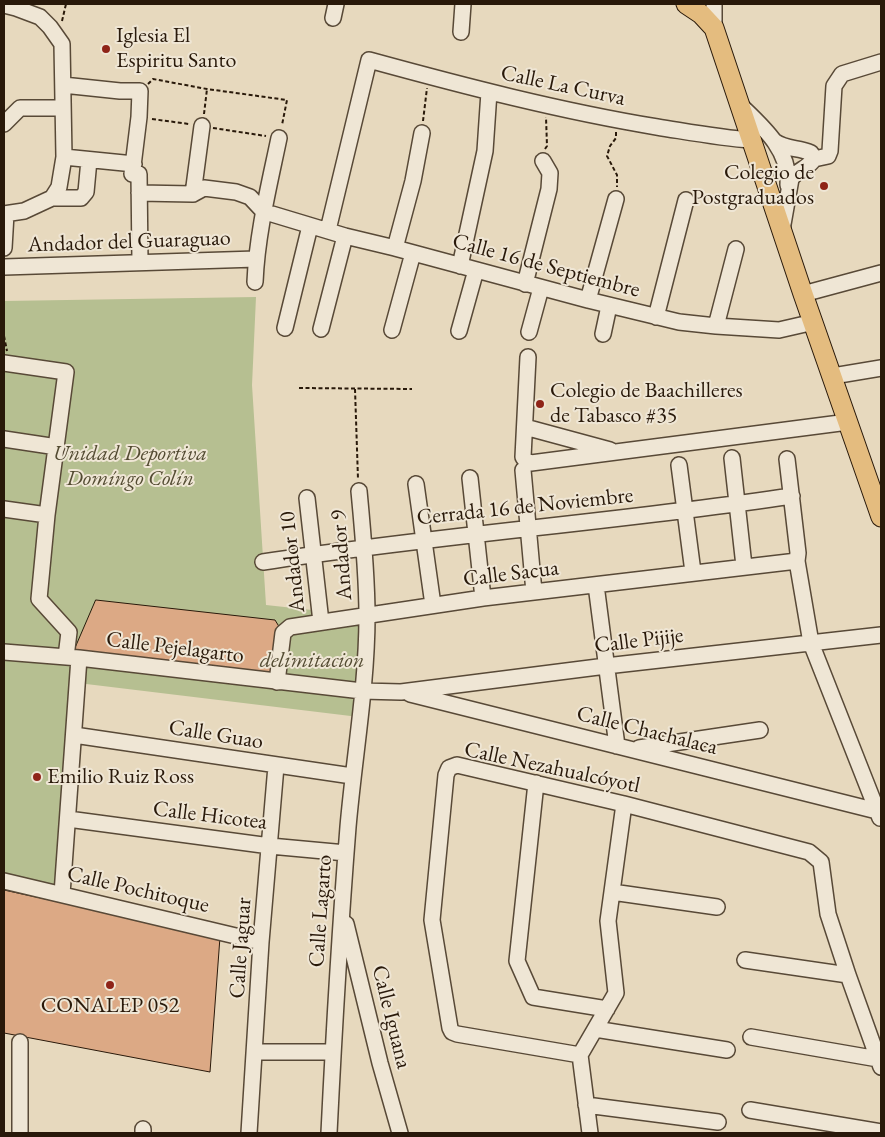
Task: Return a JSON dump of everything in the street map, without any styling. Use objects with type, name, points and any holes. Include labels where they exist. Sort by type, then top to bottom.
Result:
[{"type":"main road","points":[[686,4],[701,14],[714,28],[803,294],[879,506]]},
{"type":"street","points":[[461,32],[464,4]]},
{"type":"street","points":[[714,4],[714,28]]},
{"type":"street","points":[[4,5],[30,12],[40,17],[50,26],[62,44],[64,157],[58,188],[52,198]]},
{"type":"street","name":"Calle La Curva","points":[[328,230],[369,60],[489,92],[616,120],[721,138],[751,140]]},
{"type":"street","points":[[782,231],[791,179],[795,173],[809,165],[814,159],[828,156],[830,151],[834,86],[842,74],[881,62]]},
{"type":"street","points":[[63,85],[120,91],[140,90],[139,117],[132,174],[139,174],[140,262]]},
{"type":"street","points":[[460,266],[485,151],[489,92]]},
{"type":"street","points":[[739,104],[772,139],[784,155],[788,165],[788,194]]},
{"type":"street","points":[[4,124],[20,108],[63,108]]},
{"type":"street","points":[[194,194],[202,126]]},
{"type":"street","points":[[395,248],[413,181],[422,133]]},
{"type":"street","points":[[255,282],[256,259],[268,213],[279,138]]},
{"type":"street","points":[[772,139],[783,147],[811,153],[814,159]]},
{"type":"street","points":[[64,157],[134,164]]},
{"type":"street","points":[[4,248],[5,214],[24,211],[52,198],[81,198],[86,192],[89,160]]},
{"type":"street","points":[[524,284],[549,189],[550,173],[543,161]]},
{"type":"street","points":[[139,193],[194,194],[204,188],[236,192],[250,197],[268,213]]},
{"type":"street","points":[[588,300],[616,199]]},
{"type":"street","points":[[656,316],[686,200]]},
{"type":"street","name":"Calle 16 de Septiembre","points":[[268,213],[345,236],[524,284],[679,322],[779,330],[814,322]]},
{"type":"street","points":[[285,328],[310,226]]},
{"type":"street","points":[[321,329],[345,236]]},
{"type":"street","points":[[716,326],[736,249]]},
{"type":"street","points":[[392,330],[413,253]]},
{"type":"street","name":"Andador del Guaraguao","points":[[4,267],[256,259]]},
{"type":"street","points":[[459,331],[476,270]]},
{"type":"street","points":[[803,294],[881,273]]},
{"type":"street","points":[[529,332],[540,288]]},
{"type":"street","points":[[603,334],[609,306]]},
{"type":"street","points":[[528,357],[523,457],[531,463],[848,422]]},
{"type":"street","points":[[6,363],[66,372],[39,599],[69,632],[72,658],[74,735],[62,894]]},
{"type":"street","points":[[833,376],[881,368]]},
{"type":"street","points":[[525,427],[619,452]]},
{"type":"street","points":[[4,440],[57,447]]},
{"type":"street","points":[[732,458],[744,566]]},
{"type":"street","points":[[787,459],[797,561],[810,643],[880,816]]},
{"type":"street","points":[[678,465],[693,572]]},
{"type":"street","points":[[523,470],[534,592]]},
{"type":"street","points":[[470,478],[484,598]]},
{"type":"street","points":[[416,484],[433,606]]},
{"type":"street","name":"Andador 9","points":[[359,491],[367,616],[362,691]]},
{"type":"street","name":"Cerrada 16 de Noviembre","points":[[263,562],[364,547],[685,511],[792,496]]},
{"type":"street","name":"Andador 10","points":[[307,498],[321,622]]},
{"type":"street","points":[[4,509],[48,515]]},
{"type":"street","name":"Calle Sacua","points":[[277,682],[283,633],[290,627],[484,598],[797,561]]},
{"type":"street","points":[[596,585],[617,746]]},
{"type":"street","name":"Calle Pijije","points":[[401,692],[606,666],[881,635]]},
{"type":"street","name":"Calle Pejelagarto","points":[[4,652],[362,691],[401,692]]},
{"type":"street","name":"Calle Lagarto","points":[[329,1133],[346,853],[352,776],[362,691]]},
{"type":"street","name":"Calle Chachalaca","points":[[401,692],[633,749],[880,816]]},
{"type":"street","points":[[633,749],[760,730]]},
{"type":"street","name":"Calle Guao","points":[[74,735],[352,776]]},
{"type":"street","name":"Calle Nezahualcóyotl","points":[[580,1055],[452,1032],[450,1028],[432,920],[446,775],[449,768],[457,765],[536,783],[809,852],[821,862],[828,914],[848,976],[880,1063]]},
{"type":"street","name":"Calle Jaguar","points":[[249,1133],[276,766]]},
{"type":"street","points":[[536,783],[517,962],[533,997],[607,1009]]},
{"type":"street","points":[[590,1133],[580,1055],[616,993],[608,921],[624,804]]},
{"type":"street","name":"Calle Hicotea","points":[[68,819],[270,846],[346,853]]},
{"type":"street","name":"Calle Pochitoque","points":[[4,881],[262,942]]},
{"type":"street","points":[[612,892],[717,908]]},
{"type":"street","name":"Calle Iguana","points":[[342,910],[380,1063],[400,1133]]},
{"type":"street","points":[[745,960],[848,976]]},
{"type":"street","points":[[595,1029],[727,1050]]},
{"type":"street","points":[[751,1037],[880,1063]]},
{"type":"street","points":[[20,1042],[20,1133]]},
{"type":"street","points":[[255,1052],[333,1052]]},
{"type":"street","points":[[586,1105],[718,1122]]},
{"type":"street","points":[[750,1110],[881,1132]]},
{"type":"path","points":[[422,133],[428,76]]},
{"type":"path","points":[[140,90],[153,79],[207,89],[287,100],[279,138]]},
{"type":"path","points":[[202,126],[207,89]]},
{"type":"path","points":[[543,161],[547,146],[545,105]]},
{"type":"path","points":[[616,120],[616,138],[610,146],[607,156],[610,166],[617,175],[616,199]]},
{"type":"path","points":[[4,336],[6,363]]},
{"type":"path","points":[[299,388],[412,389]]},
{"type":"path","points":[[355,389],[359,491]]},
{"type":"green space","name":"Unidad Deportiva Domíngo Colín","points":[[256,297],[252,385],[266,605],[367,616],[359,717],[78,683],[62,894],[4,881],[4,301]]},
{"type":"building","points":[[96,600],[275,620],[283,633],[277,682],[71,658]]},
{"type":"building","name":"CONALEP 052","points":[[4,890],[220,937],[210,1072],[4,1033]]},
{"type":"place","name":"Iglesia El Espiritu Santo","points":[[106,49]]},
{"type":"place","name":"Colegio de Postgraduados","points":[[824,186]]},
{"type":"place","name":"Colegio de Baachilleres de Tabasco #35","points":[[540,404]]},
{"type":"place","name":"Emilio Ruiz Ross","points":[[37,777]]},
{"type":"place","name":"CONALEP 052","points":[[110,985]]},
{"type":"park label","name":"delimitacion","points":[[312,661]]}]
